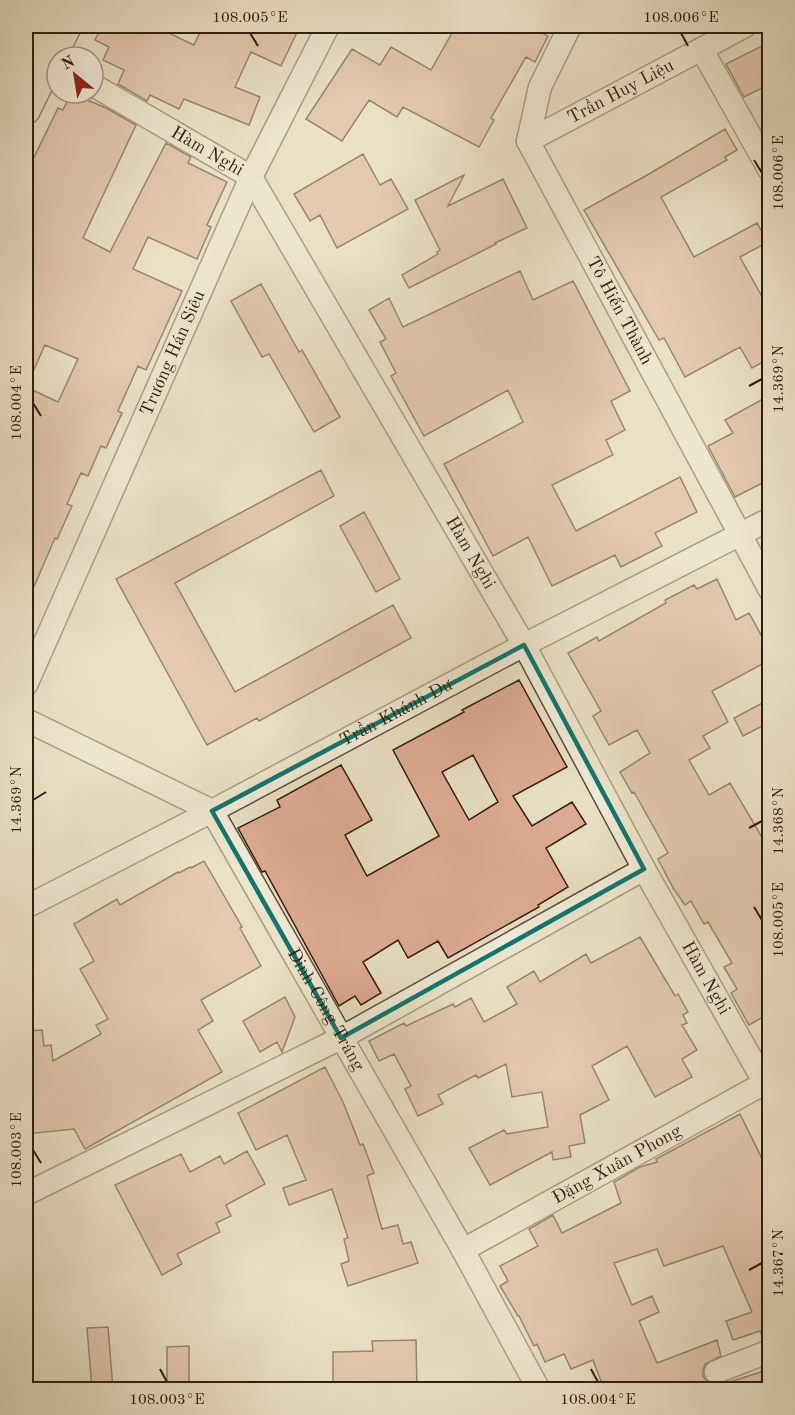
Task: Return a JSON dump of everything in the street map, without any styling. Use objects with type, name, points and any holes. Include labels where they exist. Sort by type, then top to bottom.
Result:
[{"type":"main road","points":[[26,110],[37,50],[67,26]]},
{"type":"street","name":"Trương Hán Siêu","points":[[26,685],[251,177],[328,26]]},
{"type":"street","points":[[528,141],[540,87],[570,26]]},
{"type":"street","name":"Trần Huy Liệu","points":[[528,141],[744,26]]},
{"type":"street","points":[[702,50],[770,171]]},
{"type":"street","name":"Hàm Nghi","points":[[105,92],[251,177],[524,645],[644,869],[768,1085]]},
{"type":"street","name":"Tô Hiến Thành","points":[[528,141],[770,590]]},
{"type":"street","name":"Trần Khánh Dư","points":[[26,907],[524,645],[770,519]]},
{"type":"street","points":[[26,720],[212,811]]},
{"type":"street","name":"Đinh Công Tráng","points":[[212,811],[463,1250],[539,1389]]},
{"type":"street","points":[[26,1194],[341,1038],[644,869]]},
{"type":"street","name":"Đặng Xuân Phong","points":[[463,1250],[768,1085]]},
{"type":"street","points":[[716,1372],[770,1351]]},
{"type":"highlighted area","points":[[524,645],[644,869],[341,1038],[212,811]]},
{"type":"building","points":[[102,26],[154,26],[194,45],[203,26],[300,26],[281,66],[251,52],[235,87],[260,97],[249,125],[184,99],[179,109],[150,95],[147,101],[118,84],[124,70],[105,61],[109,47],[95,40]]},
{"type":"building","points":[[456,26],[545,26],[542,33],[548,36],[535,62],[526,57],[491,118],[494,120],[479,147],[403,107],[397,117],[369,100],[342,141],[306,119],[352,49],[380,65],[391,47],[431,70]]},
{"type":"building","points":[[770,42],[770,84],[744,97],[726,64]]},
{"type":"building","points":[[65,105],[99,105],[136,125],[83,238],[110,252],[166,143],[191,157],[188,163],[227,182],[207,225],[211,227],[197,259],[148,237],[133,269],[182,291],[146,370],[138,366],[118,411],[122,413],[106,448],[101,446],[88,476],[81,473],[67,504],[72,506],[57,539],[55,538],[26,605],[26,174],[58,108],[63,110]],"holes":[[[45,345],[78,359],[58,402],[26,387]]]},
{"type":"building","points":[[725,129],[737,150],[725,157],[727,160],[661,197],[694,257],[757,223],[768,242],[740,257],[770,311],[770,358],[752,368],[740,347],[685,377],[664,338],[659,340],[584,210]]},
{"type":"building","points":[[363,154],[380,185],[391,179],[408,209],[337,248],[320,215],[310,221],[294,194]]},
{"type":"building","points":[[464,175],[448,206],[503,179],[527,228],[409,288],[402,275],[438,254],[440,250],[415,200]]},
{"type":"building","points":[[520,271],[533,300],[573,281],[630,391],[611,401],[625,430],[606,440],[613,455],[552,485],[576,531],[680,477],[697,512],[655,533],[662,546],[621,567],[615,555],[552,586],[528,537],[493,556],[444,464],[523,422],[508,390],[424,436],[391,376],[396,373],[380,342],[386,339],[369,310],[389,298],[403,327]]},
{"type":"building","points":[[261,284],[299,352],[302,350],[340,417],[314,432],[269,354],[262,357],[231,301]]},
{"type":"building","points":[[770,395],[770,479],[735,497],[708,446],[733,433],[725,420]]},
{"type":"building","points":[[321,470],[334,496],[175,583],[235,692],[393,605],[411,638],[259,721],[257,718],[207,745],[116,579]]},
{"type":"building","points":[[364,512],[400,579],[376,592],[340,526]]},
{"type":"building","points":[[717,579],[736,620],[749,613],[770,651],[770,660],[712,691],[728,722],[703,736],[710,748],[689,760],[709,795],[730,783],[770,851],[770,1013],[749,1025],[731,993],[737,989],[724,967],[732,963],[708,922],[704,924],[691,901],[685,905],[673,888],[658,859],[668,853],[634,792],[632,793],[620,772],[650,753],[637,730],[609,745],[593,716],[601,711],[568,653],[597,637],[599,641],[666,603],[665,600],[694,585],[697,589]]},
{"type":"building","points":[[519,680],[567,767],[513,796],[532,826],[572,802],[586,824],[546,848],[568,887],[538,905],[539,907],[448,958],[438,941],[408,958],[398,940],[363,962],[381,993],[361,1005],[355,996],[339,1006],[265,871],[262,872],[238,828],[280,807],[277,800],[341,765],[372,820],[345,835],[367,876],[439,836],[393,750],[464,712],[462,710]],"holes":[[[473,755],[498,802],[469,820],[442,772]]]},
{"type":"building","points":[[770,699],[770,722],[743,736],[734,718]]},
{"type":"building","points":[[204,861],[242,927],[240,928],[261,966],[201,1000],[213,1021],[198,1030],[222,1072],[85,1149],[74,1129],[26,1134],[26,1031],[42,1030],[44,1046],[51,1045],[53,1061],[101,1034],[96,1025],[108,1019],[80,969],[94,961],[74,924],[117,899],[120,905],[178,872]]},
{"type":"building","points":[[640,937],[675,996],[678,994],[688,1012],[683,1015],[687,1023],[682,1025],[697,1050],[682,1059],[692,1077],[655,1097],[627,1046],[592,1066],[609,1100],[580,1115],[585,1143],[569,1146],[571,1157],[553,1160],[552,1152],[490,1185],[469,1148],[504,1130],[507,1134],[548,1127],[542,1092],[512,1097],[506,1064],[478,1078],[476,1075],[438,1095],[443,1104],[418,1116],[405,1089],[411,1086],[394,1054],[379,1061],[369,1041],[404,1023],[406,1026],[453,1004],[455,1007],[471,998],[484,1022],[517,1004],[507,987],[534,971],[540,982],[586,954],[591,963]]},
{"type":"building","points":[[285,997],[295,1017],[282,1052],[277,1042],[260,1052],[243,1021]]},
{"type":"building","points":[[325,1067],[343,1102],[360,1145],[363,1144],[374,1173],[367,1176],[382,1229],[398,1225],[403,1244],[411,1242],[418,1263],[348,1286],[341,1264],[349,1261],[344,1239],[348,1238],[332,1189],[289,1205],[283,1188],[306,1180],[287,1135],[256,1150],[238,1113]]},
{"type":"building","points":[[740,1114],[770,1175],[770,1338],[763,1339],[760,1331],[733,1340],[726,1321],[752,1312],[723,1246],[664,1266],[657,1249],[614,1263],[632,1305],[652,1296],[659,1312],[639,1321],[657,1363],[717,1340],[721,1356],[705,1364],[703,1376],[707,1382],[720,1385],[770,1369],[770,1389],[604,1389],[593,1360],[571,1369],[564,1354],[545,1362],[537,1344],[534,1346],[500,1286],[508,1281],[500,1266],[538,1246],[529,1229],[553,1215],[562,1233],[621,1203],[614,1182],[640,1167],[657,1162],[656,1159]]},
{"type":"building","points":[[247,1151],[265,1184],[226,1205],[231,1216],[216,1223],[220,1232],[177,1254],[182,1264],[162,1275],[115,1185],[181,1154],[190,1172],[220,1156],[224,1164]]},
{"type":"building","points":[[108,1327],[113,1389],[92,1389],[87,1328]]},
{"type":"building","points":[[416,1340],[417,1388],[333,1389],[333,1352],[373,1351],[372,1341]]},
{"type":"building","points":[[189,1346],[189,1389],[167,1389],[167,1347]]}]
